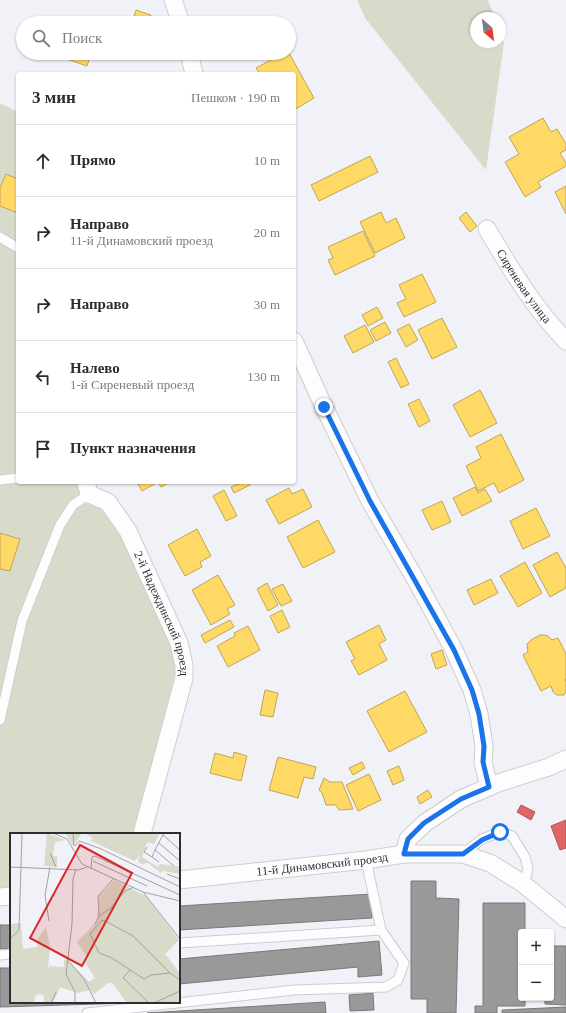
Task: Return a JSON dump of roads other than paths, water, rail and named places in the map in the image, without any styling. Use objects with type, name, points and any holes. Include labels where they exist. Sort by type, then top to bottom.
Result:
[{"type":"street","points":[[173,0],[179,16]]},
{"type":"street","points":[[191,60],[194,72]]},
{"type":"street","name":"Сиреневая улица","points":[[487,229],[516,277],[556,331],[566,341]]},
{"type":"street","points":[[296,345],[370,501],[454,650],[472,690],[479,714],[484,746],[483,762],[489,787]]},
{"type":"street","name":"2-й Надеждинский проезд","points":[[87,488],[108,502],[128,531],[179,643],[184,665],[184,678],[142,833]]},
{"type":"street","points":[[404,854],[408,839],[424,823],[461,799],[489,787],[549,767],[566,759]]},
{"type":"street","name":"11-й Динамовский проезд","points":[[180,880],[366,860],[404,854],[463,854],[490,863],[522,883],[566,919]]},
{"type":"street","points":[[0,897],[10,896]]},
{"type":"lane","points":[[0,237],[16,247]]},
{"type":"lane","points":[[0,480],[16,478]]},
{"type":"lane","points":[[0,720],[22,621],[60,525],[72,505],[87,488]]},
{"type":"lane","points":[[463,854],[482,840],[500,832],[512,836],[526,857],[528,869],[526,877],[522,883]]},
{"type":"lane","points":[[180,1003],[294,990],[386,987],[398,980],[404,963],[382,930],[366,860]]},
{"type":"lane","points":[[180,943],[382,930]]},
{"type":"lane","points":[[0,955],[10,954]]},
{"type":"lane","points":[[87,1013],[177,1003]]}]
